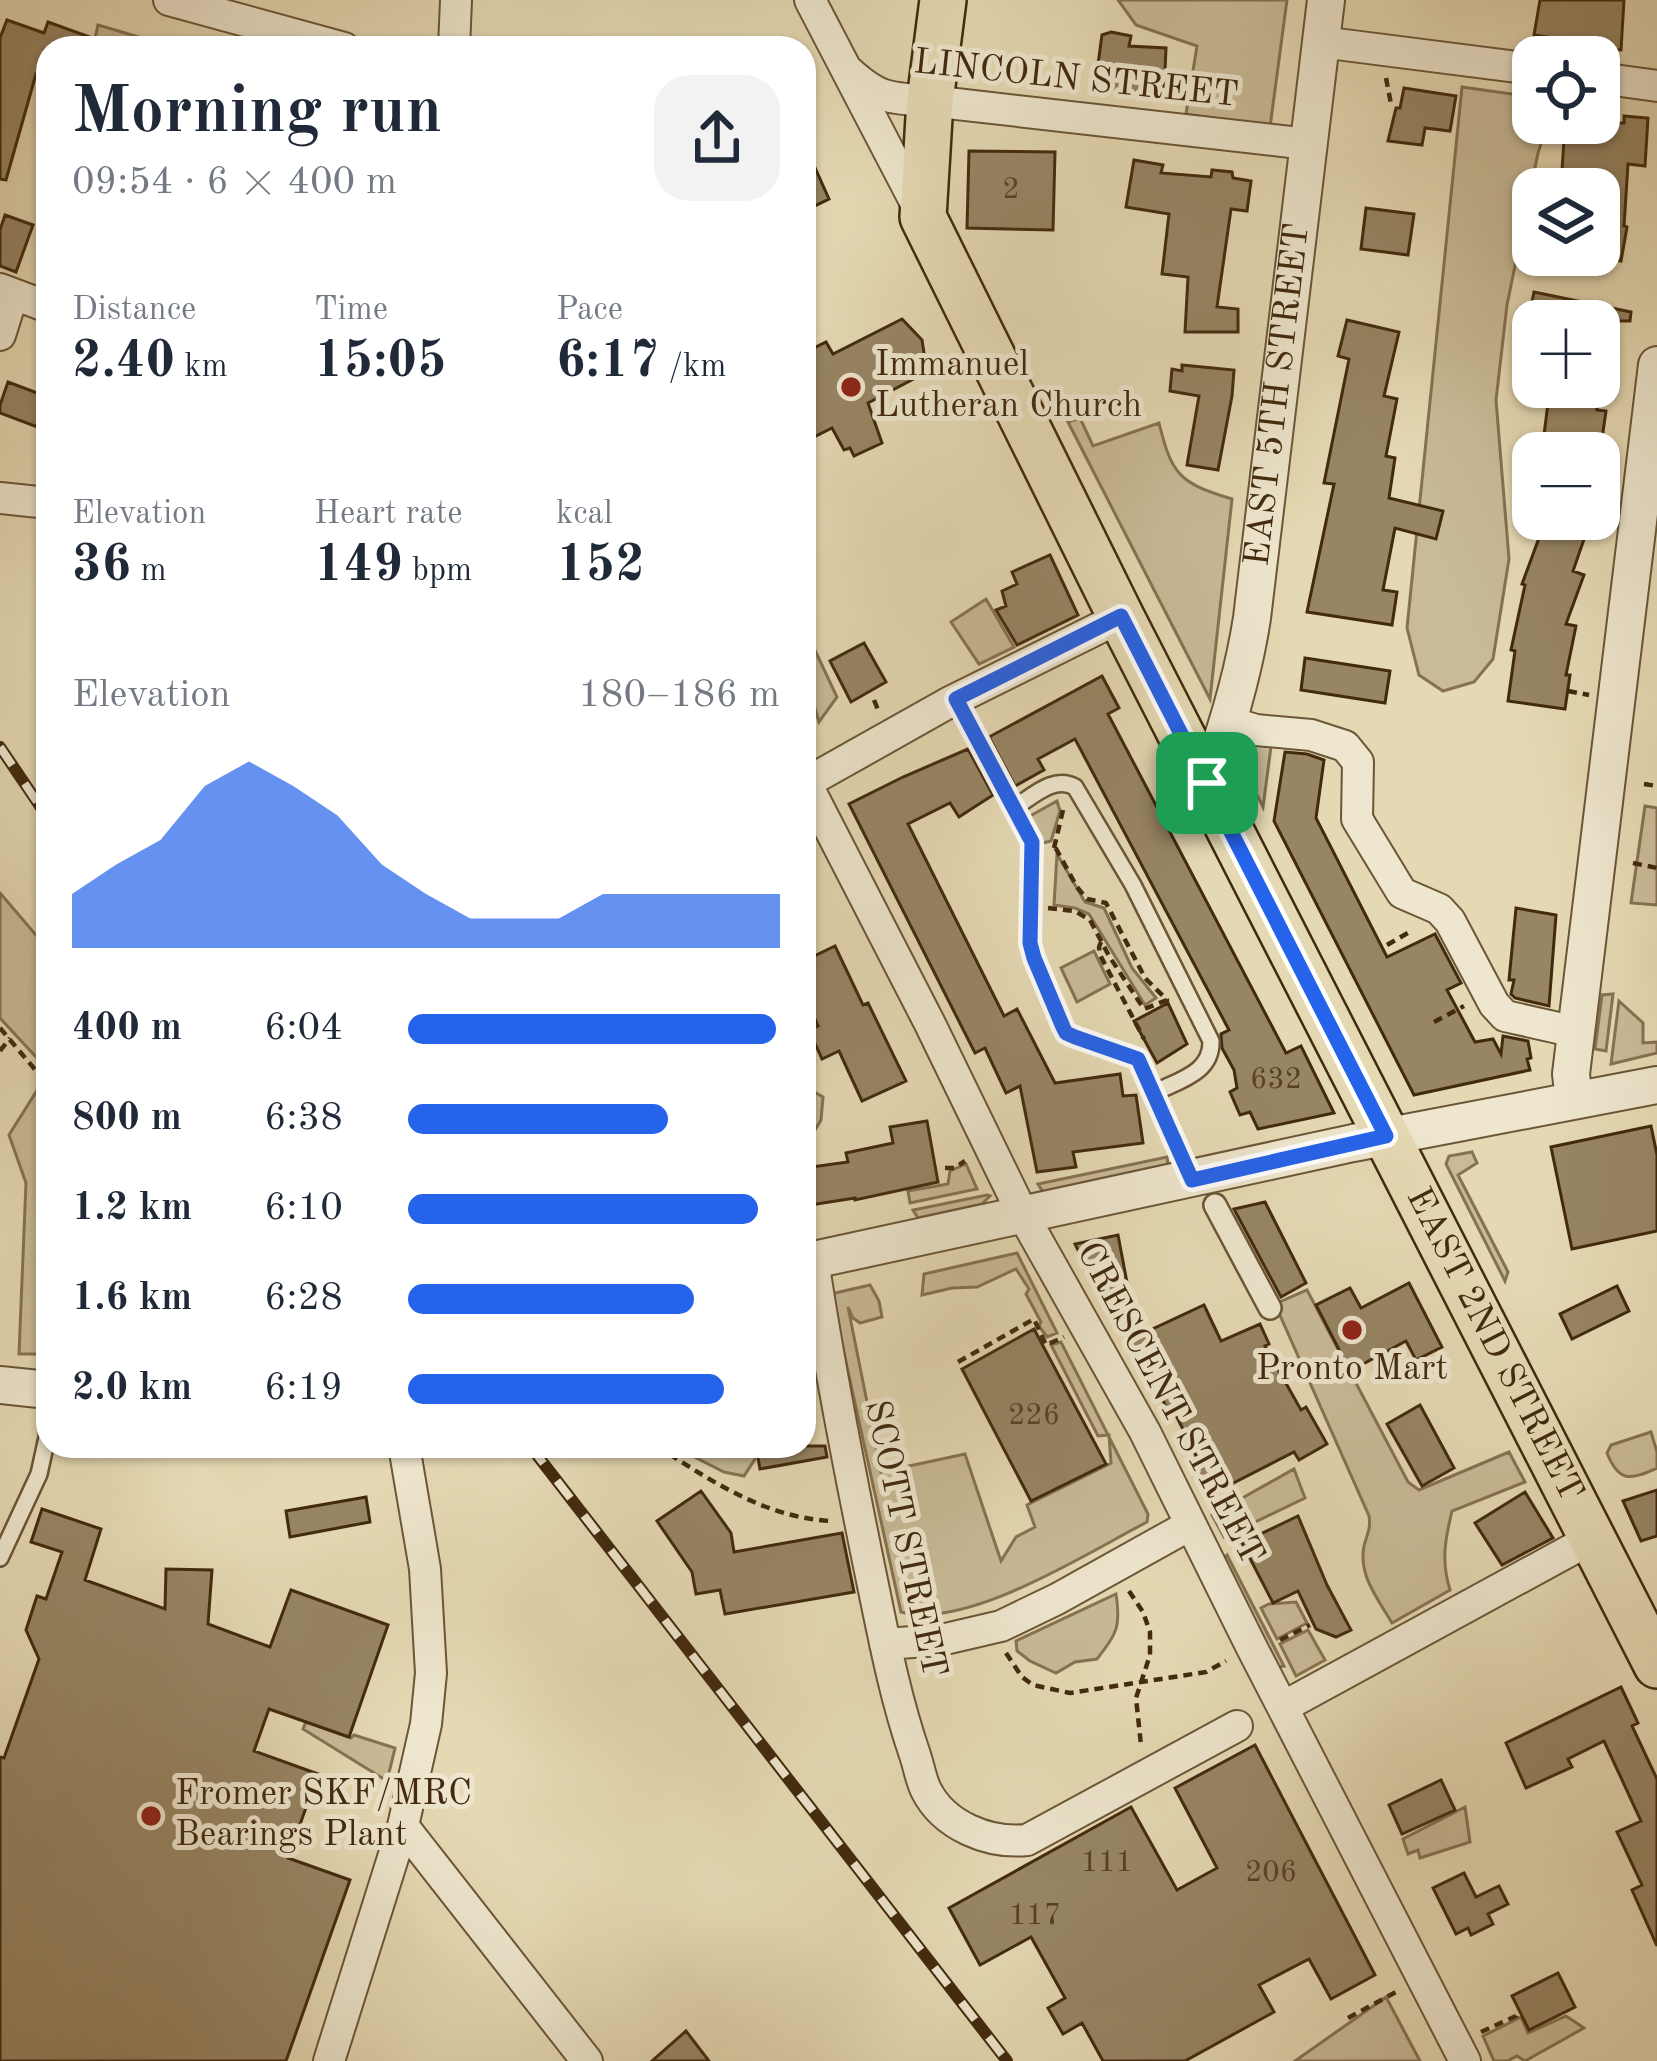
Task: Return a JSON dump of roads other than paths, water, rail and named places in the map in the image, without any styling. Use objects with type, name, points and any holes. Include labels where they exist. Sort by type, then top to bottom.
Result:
[{"type":"main road","points":[[923,217],[930,101],[943,0]]},
{"type":"main road","name":"EAST 2ND STREET","points":[[923,217],[1121,616],[1657,1665]]},
{"type":"street","points":[[170,0],[300,36]]},
{"type":"street","points":[[455,36],[457,0]]},
{"type":"street","name":"EAST 2ND STREET","points":[[810,0],[923,217]]},
{"type":"street","name":"EAST 5TH STREET","points":[[1207,783],[1244,669],[1252,619],[1326,0]]},
{"type":"street","points":[[1321,42],[1512,67]]},
{"type":"street","name":"LINCOLN STREET","points":[[846,69],[872,92],[890,99],[1308,144]]},
{"type":"street","points":[[1620,81],[1657,86]]},
{"type":"street","points":[[0,335],[7,292],[36,303]]},
{"type":"street","points":[[1574,1100],[1571,1075],[1656,378]]},
{"type":"street","points":[[0,498],[36,502]]},
{"type":"street","points":[[816,778],[956,699],[1121,616]]},
{"type":"street","points":[[1229,722],[1256,730],[1311,735],[1345,746],[1358,762],[1357,819],[1402,892],[1439,909],[1450,921],[1499,1011],[1513,1020],[1576,1032]]},
{"type":"street","name":"CRESCENT STREET","points":[[816,805],[1023,1215],[1145,1432],[1190,1526],[1263,1644],[1282,1707],[1461,2053]]},
{"type":"street","points":[[816,1259],[1023,1215],[1203,1192],[1386,1136],[1657,1085]]},
{"type":"street","points":[[1203,1192],[1270,1308]]},
{"type":"street","name":"SCOTT STREET","points":[[816,1303],[902,1718],[928,1793],[953,1820],[1004,1843],[1027,1840],[1237,1726]]},
{"type":"street","points":[[329,2061],[403,1826],[427,1724],[430,1673],[424,1569],[406,1458]]},
{"type":"street","points":[[885,1644],[941,1640],[997,1627],[1190,1526]]},
{"type":"street","points":[[1282,1707],[1591,1539]]},
{"type":"street","points":[[403,1826],[587,2061]]},
{"type":"lane","points":[[956,699],[1034,849],[1030,943],[1066,1033],[1138,1059],[1203,1192]]},
{"type":"lane","points":[[1014,808],[1057,782],[1070,784],[1133,885],[1211,1040],[1213,1047],[1201,1070],[1154,1093]]},
{"type":"lane","points":[[0,1558],[43,1458]]},
{"type":"railway","points":[[0,747],[36,800]]},
{"type":"railway","points":[[539,1458],[1007,2061]]},
{"type":"place","name":"Immanuel Lutheran Church","points":[[851,387]]},
{"type":"place","name":"Pronto Mart","points":[[1352,1330]]},
{"type":"place","name":"Fromer SKF/MRC Bearings Plant","points":[[151,1816]]}]
